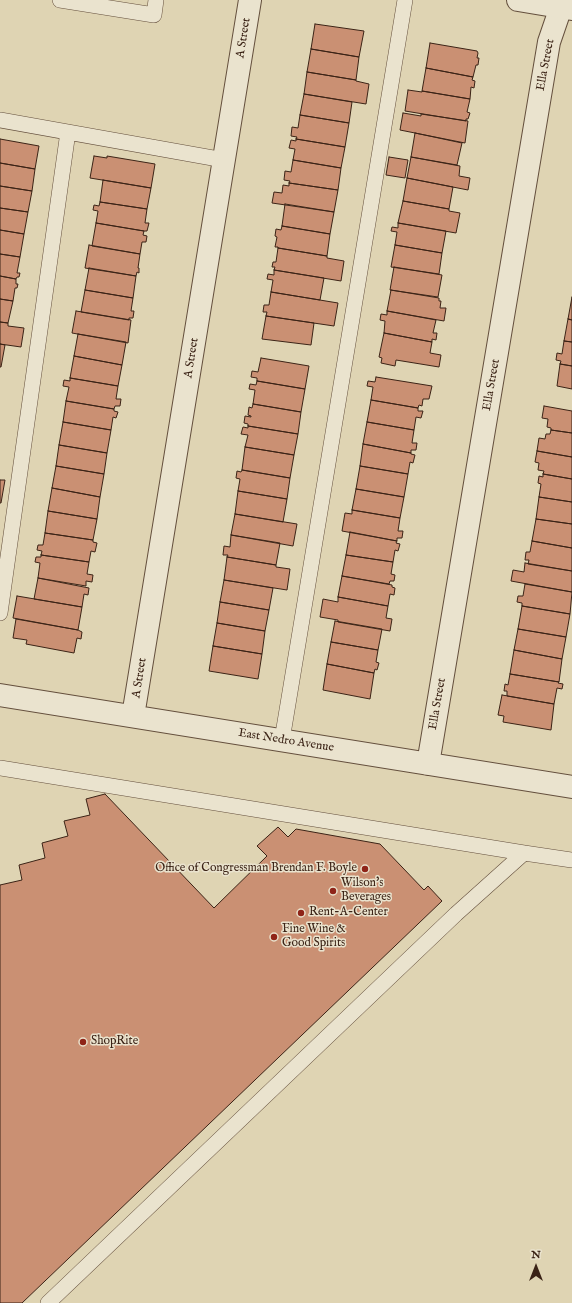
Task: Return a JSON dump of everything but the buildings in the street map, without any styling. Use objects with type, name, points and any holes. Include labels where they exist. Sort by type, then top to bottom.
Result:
[{"type":"street","name":"A Street","points":[[133,716],[250,0]]},
{"type":"street","points":[[518,0],[566,5]]},
{"type":"street","name":"Ella Street","points":[[428,764],[549,42],[566,5]]},
{"type":"street","name":"East Nedro Avenue","points":[[0,694],[572,787]]},
{"type":"lane","points":[[60,0],[154,15],[156,0]]},
{"type":"lane","points":[[282,740],[405,0]]},
{"type":"lane","points":[[0,120],[224,160]]},
{"type":"lane","points":[[0,614],[68,132]]},
{"type":"lane","points":[[0,768],[572,860]]},
{"type":"lane","points":[[48,1303],[445,924],[524,853]]},
{"type":"place","name":"Office of Congressman Brendan F. Boyle","points":[[365,869]]},
{"type":"place","name":"Wilson's Beverages","points":[[333,891]]},
{"type":"place","name":"Rent-A-Center","points":[[301,913]]},
{"type":"place","name":"Fine Wine & Good Spirits","points":[[274,937]]},
{"type":"place","name":"ShopRite","points":[[83,1042]]}]
